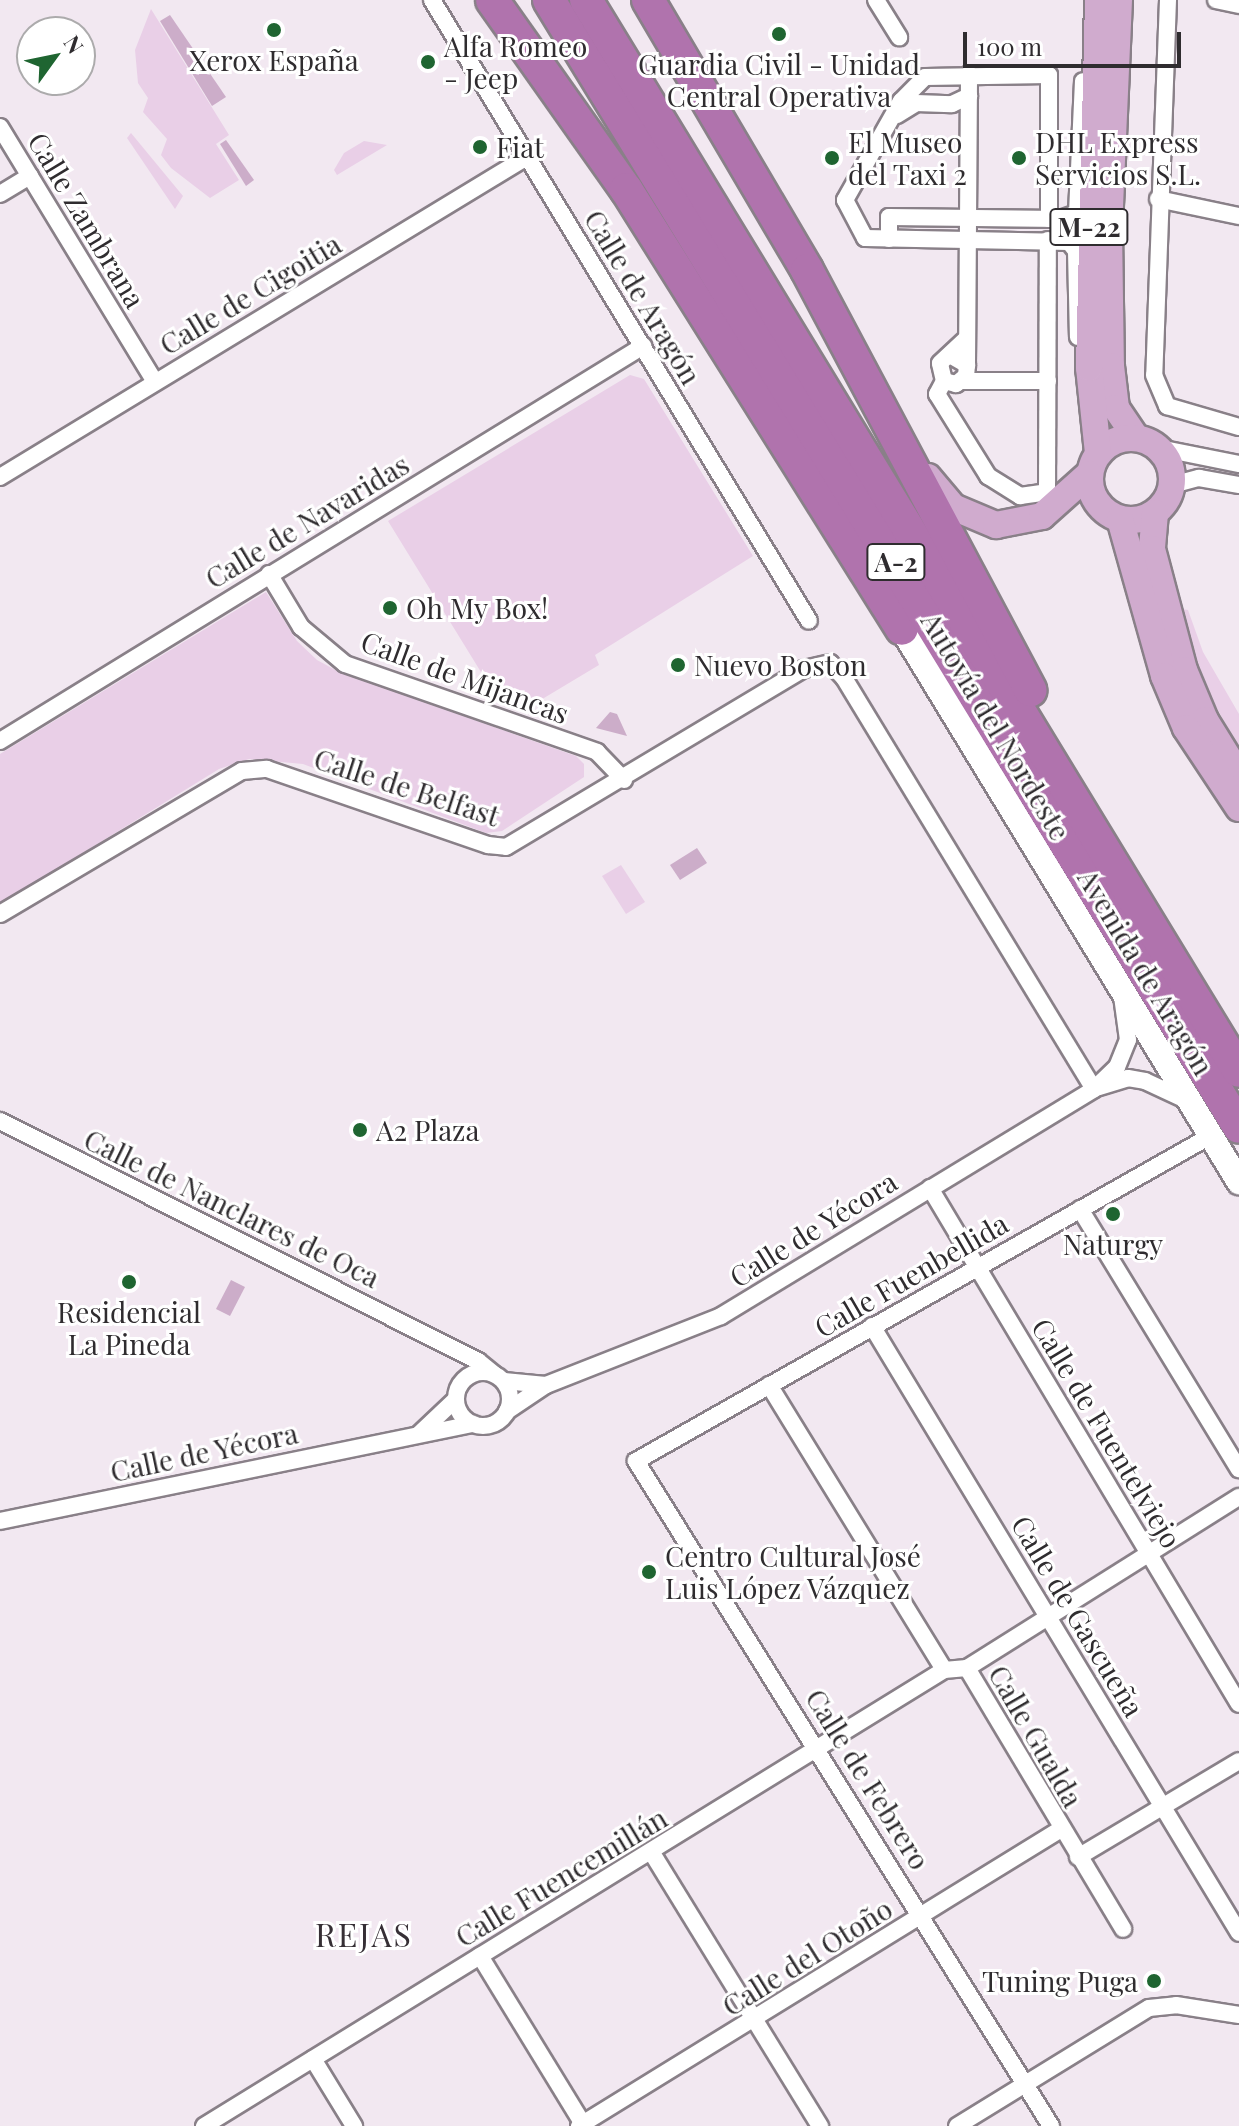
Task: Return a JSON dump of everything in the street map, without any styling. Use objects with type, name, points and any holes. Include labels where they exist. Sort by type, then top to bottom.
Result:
[{"type":"highway","points":[[492,0],[634,201],[902,629]]},
{"type":"highway","points":[[513,0],[712,310],[902,629]]},
{"type":"highway","name":"Autovía del Nordeste","points":[[549,0],[1225,1131]]},
{"type":"highway","name":"Autovía del Nordeste","points":[[586,0],[1239,1071]]},
{"type":"highway","points":[[648,0],[838,330],[1027,684],[1239,1046]]},
{"type":"highway","points":[[895,506],[918,526],[944,566],[1239,1046]]},
{"type":"main road","name":"M-22","points":[[1094,464],[1089,368],[1098,0]]},
{"type":"main road","name":"M-22","points":[[1119,0],[1109,229],[1111,366],[1116,408],[1148,443]]},
{"type":"main road","points":[[838,330],[936,490],[953,507],[996,525],[1042,516],[1122,438],[1148,443],[1167,459],[1172,485],[1155,513],[1152,549],[1184,670],[1205,720],[1239,775]]},
{"type":"main road","points":[[1094,464],[1094,499],[1120,519],[1164,676],[1186,728],[1239,808]]},
{"type":"main road","points":[[1120,519],[1155,513]]},
{"type":"street","name":"Calle de Aragón","points":[[432,0],[809,621]]},
{"type":"street","points":[[876,0],[899,37]]},
{"type":"street","points":[[889,239],[889,217],[1049,219],[1070,218],[1077,213],[1088,0]]},
{"type":"street","points":[[1168,0],[1158,199],[1158,392],[1167,406],[1183,414],[1239,427]]},
{"type":"street","points":[[1216,0],[1239,5]]},
{"type":"street","points":[[962,381],[967,365],[966,124],[969,74]]},
{"type":"street","points":[[1049,219],[1049,75],[925,77],[901,101],[896,117],[845,200],[862,236],[1069,242],[1076,251],[1078,339],[1089,368]]},
{"type":"street","points":[[896,117],[916,103],[952,104],[969,96]]},
{"type":"street","points":[[952,104],[966,124]]},
{"type":"street","name":"Calle Zambrana","points":[[0,127],[155,382]]},
{"type":"street","name":"Calle de Cigoitia","points":[[0,477],[527,157]]},
{"type":"street","points":[[0,194],[30,176]]},
{"type":"street","points":[[1158,199],[1239,216]]},
{"type":"street","points":[[967,338],[940,363],[944,381],[937,394],[988,476],[1020,496],[1047,492],[1048,240]]},
{"type":"street","name":"Calle de Navaridas","points":[[0,741],[643,346]]},
{"type":"street","points":[[950,355],[967,365]]},
{"type":"street","points":[[944,381],[1048,381]]},
{"type":"street","points":[[1148,443],[1239,464]]},
{"type":"street","points":[[1172,485],[1199,478],[1239,485]]},
{"type":"street","name":"Calle de Mijancas","points":[[269,574],[301,627],[345,664],[597,752],[624,780]]},
{"type":"street","name":"Avenida de Aragón","points":[[902,629],[1191,1103],[1225,1131],[1239,1182]]},
{"type":"street","name":"Calle de Belfast","points":[[0,914],[242,771],[267,769],[488,845],[506,847],[624,780],[815,663],[836,666],[1094,1089]]},
{"type":"street","name":"Calle de Yécora","points":[[507,1411],[546,1385],[721,1316],[1094,1089],[1117,1067],[1128,1040],[1121,991]]},
{"type":"street","name":"Calle de Yécora","points":[[1094,1089],[1128,1078],[1162,1087],[1191,1103]]},
{"type":"street","name":"Calle de Nanclares de Oca","points":[[0,1121],[440,1342],[499,1378]]},
{"type":"street","name":"Calle Fuenbellida","points":[[636,1461],[978,1265],[1225,1131]]},
{"type":"street","name":"Calle de Fuentelviejo","points":[[930,1188],[1239,1704]]},
{"type":"street","points":[[1080,1209],[1239,1469]]},
{"type":"street","name":"Calle de Gascueña","points":[[872,1326],[1239,1933]]},
{"type":"street","name":"Calle de Nanclares de Oca","points":[[440,1342],[465,1378]]},
{"type":"street","points":[[419,1434],[456,1399],[465,1378],[499,1378],[507,1411],[491,1425],[473,1424],[459,1411],[456,1399]]},
{"type":"street","name":"Calle de Yécora","points":[[499,1378],[546,1385]]},
{"type":"street","name":"Calle Gualda","points":[[769,1385],[944,1670],[967,1668],[1123,1929]]},
{"type":"street","name":"Calle de Yécora","points":[[0,1521],[473,1424]]},
{"type":"street","name":"Calle de Febrero","points":[[636,1461],[818,1747],[1051,2126]]},
{"type":"street","points":[[967,1668],[1239,1497]]},
{"type":"street","name":"Calle Fuencemillán","points":[[204,2126],[652,1853],[944,1670]]},
{"type":"street","points":[[1078,1857],[1239,1761]]},
{"type":"street","name":"Calle del Otoño","points":[[582,2125],[1061,1829]]},
{"type":"street","points":[[652,1853],[820,2126]]},
{"type":"street","points":[[480,1956],[582,2125]]},
{"type":"street","points":[[957,2126],[1149,2008],[1176,2005],[1239,2015]]},
{"type":"street","points":[[313,2059],[354,2126]]},
{"type":"shaded area","points":[[151,9],[229,135],[216,144],[239,180],[210,198],[171,168],[161,155],[167,139],[143,112],[148,98],[138,83],[135,50]]},
{"type":"shaded area","points":[[170,15],[226,97],[212,106],[160,21]]},
{"type":"shaded area","points":[[131,133],[183,196],[175,209],[127,138]]},
{"type":"shaded area","points":[[226,140],[254,180],[246,186],[220,144]]},
{"type":"shaded area","points":[[364,141],[387,145],[337,175],[334,170],[344,153]]},
{"type":"shaded area","points":[[630,375],[644,379],[753,556],[595,655],[599,665],[524,710],[500,703],[388,521]]},
{"type":"shaded area","points":[[266,592],[297,641],[317,660],[339,672],[576,756],[584,764],[584,777],[502,831],[486,833],[303,764],[249,759],[219,769],[0,904],[0,754]]},
{"type":"shaded area","points":[[1182,609],[1188,610],[1203,652],[1239,714],[1239,748],[1205,687]]},
{"type":"shaded area","points":[[610,712],[617,714],[627,736],[596,728]]},
{"type":"shaded area","points":[[697,848],[707,863],[680,880],[670,865]]},
{"type":"shaded area","points":[[621,865],[645,902],[626,914],[602,876]]},
{"type":"shaded area","points":[[231,1280],[245,1287],[230,1316],[216,1309]]},
{"type":"place","name":"Xerox España","points":[[274,30]]},
{"type":"place","name":"Guardia Civil - Unidad Central Operativa","points":[[779,34]]},
{"type":"place","name":"Alfa Romeo - Jeep","points":[[428,62]]},
{"type":"place","name":"Fiat","points":[[480,147]]},
{"type":"place","name":"El Museo del Taxi 2","points":[[832,158]]},
{"type":"place","name":"DHL Express Servicios S.L.","points":[[1019,158]]},
{"type":"place","name":"Oh My Box!","points":[[390,608]]},
{"type":"place","name":"Nuevo Boston","points":[[678,665]]},
{"type":"place","name":"A2 Plaza","points":[[360,1130]]},
{"type":"place","name":"Naturgy","points":[[1113,1214]]},
{"type":"place","name":"Residencial La Pineda","points":[[129,1282]]},
{"type":"place","name":"Centro Cultural José Luis López Vázquez","points":[[649,1572]]},
{"type":"place","name":"Tuning Puga","points":[[1154,1981]]},
{"type":"district","name":"REJAS","points":[[364,1934]]}]
